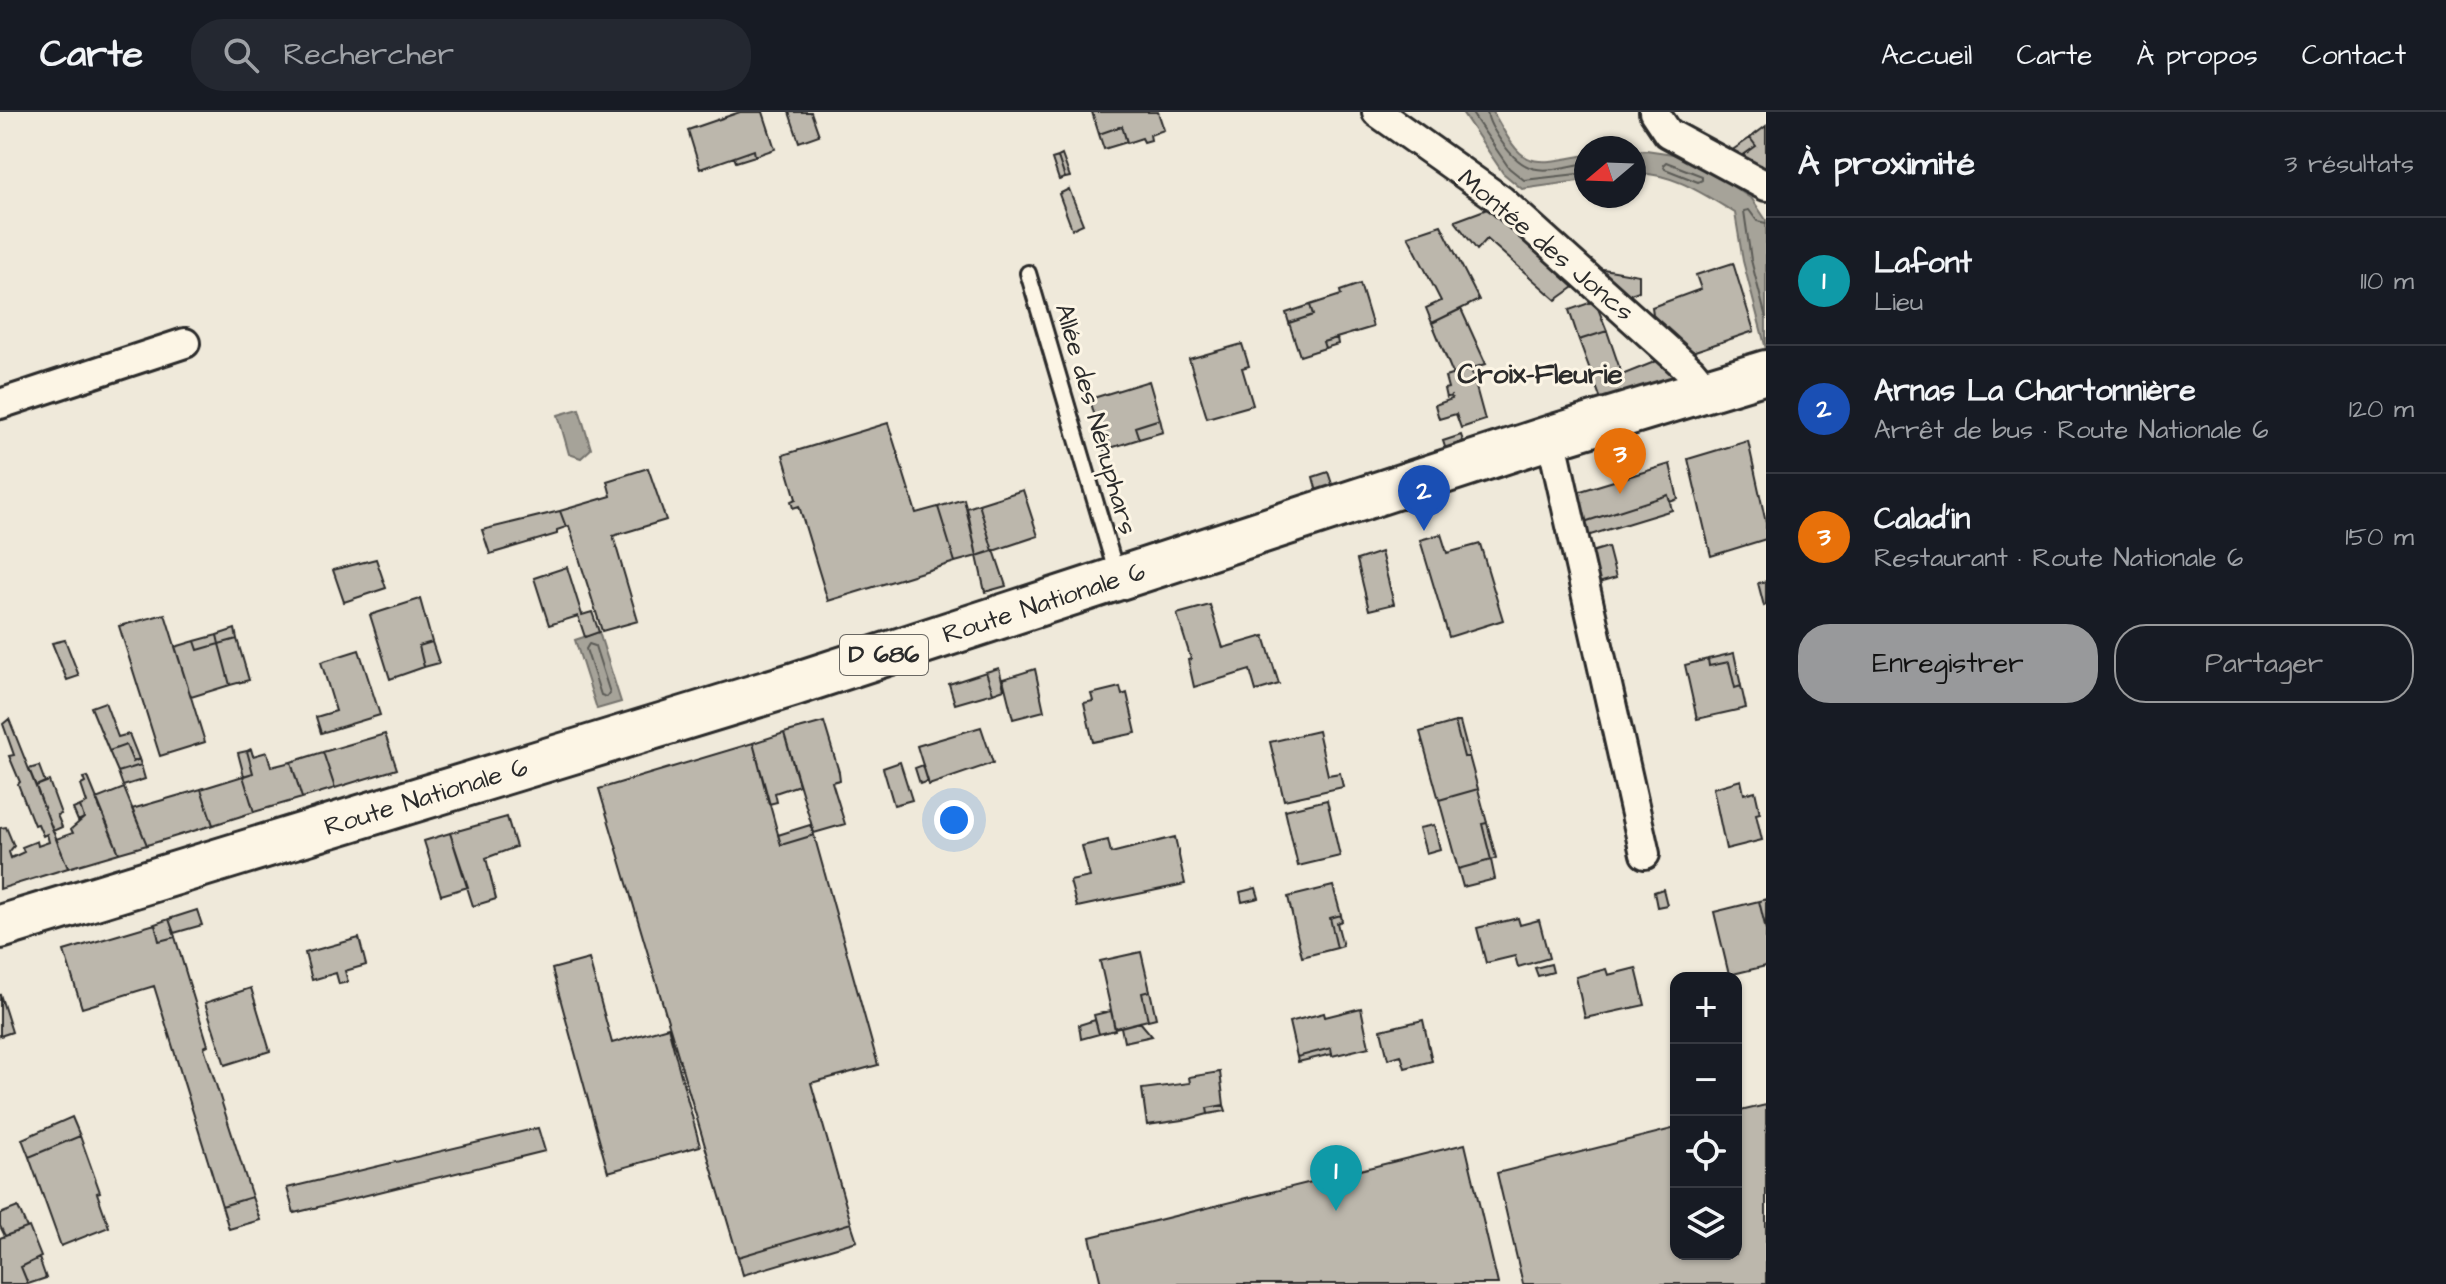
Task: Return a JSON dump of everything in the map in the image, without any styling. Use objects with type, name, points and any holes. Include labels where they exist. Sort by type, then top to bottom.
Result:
[{"type":"main road","name":"Route Nationale 6","points":[[0,927],[777,690],[1551,437],[1765,372]]},
{"type":"street","name":"Montée des Joncs","points":[[1377,112],[1501,200],[1691,371],[1706,389]]},
{"type":"street","points":[[1654,112],[1668,133],[1766,186]]},
{"type":"street","points":[[0,404],[185,343]]},
{"type":"street","points":[[1551,437],[1645,854]]},
{"type":"lane","name":"Allée des Nénuphars","points":[[1028,273],[1118,579]]},
{"type":"water","points":[[1462,112],[1493,112],[1512,143],[1528,158],[1550,161],[1574,157],[1574,182],[1522,189],[1503,173]]},
{"type":"water","points":[[1646,150],[1673,154],[1699,164],[1752,199],[1766,220],[1766,349],[1743,261],[1735,213],[1674,180],[1648,174]]},
{"type":"water","points":[[579,409],[591,449],[581,458],[569,454],[558,415]]},
{"type":"water","points":[[599,632],[621,702],[597,709],[575,640]]},
{"type":"building","points":[[740,112],[763,112],[775,149],[755,156],[754,150],[700,169],[688,130]]},
{"type":"building","points":[[789,112],[811,112],[819,135],[799,142]]},
{"type":"building","points":[[1092,112],[1158,112],[1164,130],[1150,135],[1151,140],[1144,142],[1142,138],[1127,143],[1122,126],[1099,134]]},
{"type":"building","points":[[1122,126],[1127,142],[1104,149],[1099,134]]},
{"type":"building","points":[[1766,126],[1764,169],[1739,158],[1756,146],[1750,138]]},
{"type":"building","points":[[1750,138],[1756,146],[1739,158],[1728,153]]},
{"type":"building","points":[[754,150],[755,156],[736,162],[734,157]]},
{"type":"building","points":[[1062,155],[1070,177],[1065,178],[1058,157]]},
{"type":"building","points":[[1058,157],[1065,178],[1059,180],[1052,159]]},
{"type":"building","points":[[1069,189],[1083,224],[1072,229],[1059,194]]},
{"type":"building","points":[[1490,208],[1577,285],[1556,300],[1487,239],[1477,250],[1455,221]]},
{"type":"building","points":[[1441,225],[1479,300],[1432,323],[1426,308],[1441,301],[1408,236]]},
{"type":"building","points":[[1733,263],[1754,331],[1686,354],[1654,322],[1652,307],[1701,289],[1696,275]]},
{"type":"building","points":[[1591,267],[1639,275],[1639,291],[1622,297]]},
{"type":"building","points":[[1360,284],[1373,327],[1323,342],[1325,348],[1300,356],[1289,323],[1313,315],[1310,305],[1341,295],[1340,291]]},
{"type":"building","points":[[1595,301],[1607,331],[1579,340],[1569,310]]},
{"type":"building","points":[[1310,305],[1313,315],[1289,323],[1286,313]]},
{"type":"building","points":[[1461,309],[1486,364],[1453,374],[1432,323]]},
{"type":"building","points":[[1607,331],[1622,375],[1662,359],[1685,379],[1603,405],[1579,340]]},
{"type":"building","points":[[1337,338],[1338,344],[1325,348],[1323,342]]},
{"type":"building","points":[[1242,344],[1249,366],[1242,368],[1253,405],[1207,418],[1189,359]]},
{"type":"building","points":[[1471,369],[1485,420],[1461,428],[1456,414],[1439,419],[1435,405],[1452,399],[1451,396],[1446,398],[1444,389],[1448,388],[1445,377]]},
{"type":"building","points":[[1149,381],[1160,419],[1135,427],[1139,439],[1104,450],[1090,399]]},
{"type":"building","points":[[1160,419],[1163,432],[1139,439],[1135,427]]},
{"type":"building","points":[[888,423],[916,513],[938,507],[955,562],[828,601],[799,506],[793,508],[791,501],[796,499],[783,455]]},
{"type":"building","points":[[1461,435],[1465,447],[1447,453],[1443,441]]},
{"type":"building","points":[[1748,441],[1766,523],[1766,539],[1711,556],[1688,459]]},
{"type":"building","points":[[1670,464],[1678,499],[1670,502],[1668,495],[1581,523],[1574,493]]},
{"type":"building","points":[[648,468],[666,520],[613,536],[638,621],[602,631],[569,526],[566,527],[560,511],[611,496],[607,481]]},
{"type":"building","points":[[1328,472],[1333,487],[1317,492],[1313,477]]},
{"type":"building","points":[[1023,490],[1038,536],[993,551],[979,504]]},
{"type":"building","points":[[1668,495],[1672,510],[1584,537],[1581,523]]},
{"type":"building","points":[[964,499],[977,556],[955,562],[938,507]]},
{"type":"building","points":[[979,504],[993,551],[977,556],[967,508]]},
{"type":"building","points":[[560,511],[566,527],[557,530],[557,534],[490,554],[482,530]]},
{"type":"building","points":[[1441,534],[1447,553],[1480,544],[1503,620],[1449,637],[1420,540]]},
{"type":"building","points":[[1608,547],[1616,578],[1595,584],[1588,553]]},
{"type":"building","points":[[994,550],[1006,586],[985,592],[977,556]]},
{"type":"building","points":[[1381,552],[1394,604],[1369,610],[1357,560]]},
{"type":"building","points":[[376,559],[386,588],[344,602],[333,570]]},
{"type":"building","points":[[567,567],[582,615],[592,612],[599,632],[585,637],[578,616],[549,625],[534,578]]},
{"type":"building","points":[[1766,581],[1766,605],[1764,606],[1758,583]]},
{"type":"building","points":[[420,599],[432,642],[419,646],[424,667],[390,679],[370,615]]},
{"type":"building","points":[[1210,605],[1223,648],[1264,636],[1279,684],[1256,691],[1250,670],[1194,687],[1188,660],[1191,659],[1177,614]]},
{"type":"building","points":[[165,614],[205,742],[160,756],[119,626]]},
{"type":"building","points":[[235,629],[237,639],[219,644],[217,635]]},
{"type":"building","points":[[217,635],[219,644],[198,650],[195,641]]},
{"type":"building","points":[[237,639],[249,680],[230,685],[219,644]]},
{"type":"building","points":[[65,640],[79,676],[67,680],[52,643]]},
{"type":"building","points":[[195,641],[198,650],[219,644],[230,685],[191,697],[175,647]]},
{"type":"building","points":[[432,642],[439,663],[424,667],[419,646]]},
{"type":"building","points":[[359,650],[380,715],[321,733],[316,717],[336,711],[321,662]]},
{"type":"building","points":[[1734,653],[1741,686],[1735,688],[1729,662],[1709,666],[1708,659]]},
{"type":"building","points":[[1708,659],[1709,666],[1729,662],[1735,688],[1741,686],[1746,708],[1697,719],[1685,665]]},
{"type":"building","points":[[999,668],[1004,689],[993,693],[986,672]]},
{"type":"building","points":[[1035,669],[1044,711],[1013,719],[1003,679]]},
{"type":"building","points":[[986,672],[993,693],[955,704],[949,684]]},
{"type":"building","points":[[1120,687],[1122,695],[1127,693],[1136,733],[1093,742],[1084,703],[1093,701],[1091,694]]},
{"type":"building","points":[[105,702],[118,737],[129,734],[139,759],[133,762],[126,745],[109,751],[91,707]]},
{"type":"building","points":[[9,719],[68,868],[0,889],[0,828],[6,827],[14,846],[9,852],[11,858],[24,852],[22,847],[37,841],[38,846],[49,842],[47,834],[43,836],[38,824],[34,825],[18,784],[20,782],[9,756],[14,755],[3,724]]},
{"type":"building","points":[[824,722],[839,772],[840,780],[832,782],[845,824],[814,833],[784,733]]},
{"type":"building","points":[[1455,722],[1460,722],[1469,756],[1464,757]]},
{"type":"building","points":[[1455,722],[1464,757],[1469,756],[1478,789],[1439,800],[1420,732]]},
{"type":"building","points":[[981,727],[993,763],[929,785],[917,746]]},
{"type":"building","points":[[1318,731],[1328,775],[1340,773],[1343,787],[1284,800],[1270,742]]},
{"type":"building","points":[[784,733],[799,785],[775,793],[777,802],[769,804],[753,743]]},
{"type":"building","points":[[385,734],[397,769],[335,788],[323,752]]},
{"type":"building","points":[[753,743],[781,845],[814,835],[878,1065],[811,1083],[851,1223],[738,1257],[599,789]]},
{"type":"building","points":[[126,745],[133,762],[139,759],[141,765],[118,772],[109,751]]},
{"type":"building","points":[[251,749],[253,756],[267,752],[271,767],[291,762],[302,798],[254,812],[243,776],[253,773],[247,751]]},
{"type":"building","points":[[247,751],[253,773],[244,776],[238,753]]},
{"type":"building","points":[[323,752],[335,788],[302,798],[291,762]]},
{"type":"building","points":[[900,762],[912,800],[894,805],[883,768]]},
{"type":"building","points":[[141,765],[145,779],[123,786],[118,772]]},
{"type":"building","points":[[923,765],[928,781],[920,784],[915,768]]},
{"type":"building","points":[[39,766],[45,782],[36,786],[29,769]]},
{"type":"building","points":[[243,776],[254,812],[213,825],[201,789]]},
{"type":"building","points":[[88,777],[119,853],[68,868],[56,839],[73,833],[71,829],[84,818],[80,806],[87,803],[81,785],[85,783],[83,778]]},
{"type":"building","points":[[1741,780],[1744,794],[1755,791],[1762,840],[1726,849],[1713,788]]},
{"type":"building","points":[[49,781],[61,814],[57,815],[62,827],[53,831],[36,786]]},
{"type":"building","points":[[124,788],[147,845],[119,853],[96,799]]},
{"type":"building","points":[[201,789],[213,825],[147,845],[132,809]]},
{"type":"building","points":[[1478,789],[1487,823],[1482,824],[1491,860],[1458,869],[1439,800]]},
{"type":"building","points":[[1327,800],[1340,856],[1298,866],[1285,810]]},
{"type":"building","points":[[80,806],[84,818],[78,821],[73,809]]},
{"type":"building","points":[[507,817],[516,847],[486,858],[496,899],[473,906],[450,833]]},
{"type":"building","points":[[1487,823],[1496,858],[1491,860],[1482,824]]},
{"type":"building","points":[[810,825],[814,835],[781,845],[778,835]]},
{"type":"building","points":[[1434,825],[1440,849],[1426,853],[1419,828]]},
{"type":"building","points":[[450,833],[468,887],[441,895],[424,841]]},
{"type":"building","points":[[1175,837],[1185,884],[1077,907],[1070,881],[1090,877],[1082,846],[1108,840],[1111,853]]},
{"type":"building","points":[[1491,860],[1495,879],[1463,887],[1458,869]]},
{"type":"building","points":[[1333,886],[1341,915],[1330,918],[1337,948],[1302,957],[1288,897]]},
{"type":"building","points":[[1256,888],[1259,898],[1242,902],[1240,892]]},
{"type":"building","points":[[1663,889],[1667,905],[1657,907],[1654,892]]},
{"type":"building","points":[[1766,899],[1766,930],[1759,901]]},
{"type":"building","points":[[1759,901],[1766,930],[1766,966],[1728,972],[1714,912]]},
{"type":"building","points":[[197,910],[202,925],[174,933],[169,919]]},
{"type":"building","points":[[1341,915],[1342,921],[1337,923],[1343,946],[1337,948],[1330,918]]},
{"type":"building","points":[[1518,918],[1520,925],[1539,920],[1549,958],[1518,967],[1515,956],[1486,963],[1477,928]]},
{"type":"building","points":[[169,919],[175,937],[159,941],[155,924]]},
{"type":"building","points":[[155,924],[159,941],[175,937],[208,1045],[204,1047],[252,1197],[222,1206],[154,986],[82,1008],[64,951]]},
{"type":"building","points":[[359,938],[366,965],[345,971],[348,982],[339,984],[336,973],[312,980],[305,953]]},
{"type":"building","points":[[1141,952],[1150,991],[1142,993],[1148,1020],[1115,1028],[1100,961]]},
{"type":"building","points":[[589,959],[612,1043],[668,1027],[700,1146],[608,1172],[552,969]]},
{"type":"building","points":[[1551,964],[1553,972],[1538,976],[1535,968]]},
{"type":"building","points":[[1636,968],[1645,1005],[1585,1018],[1576,977],[1606,969],[1608,975]]},
{"type":"building","points":[[251,988],[270,1051],[225,1065],[205,1003]]},
{"type":"building","points":[[1150,991],[1156,1018],[1148,1020],[1142,993]]},
{"type":"building","points":[[0,994],[12,1032],[0,1036]]},
{"type":"building","points":[[1361,1008],[1369,1047],[1332,1056],[1331,1048],[1297,1057],[1289,1022]]},
{"type":"building","points":[[1111,1011],[1115,1030],[1099,1034],[1094,1015]]},
{"type":"building","points":[[1095,1020],[1099,1034],[1081,1039],[1079,1025]]},
{"type":"building","points":[[1423,1020],[1432,1061],[1405,1068],[1401,1055],[1388,1059],[1381,1030]]},
{"type":"building","points":[[1140,1022],[1152,1036],[1124,1042],[1121,1027]]},
{"type":"building","points":[[1331,1048],[1332,1054],[1298,1062],[1297,1057]]},
{"type":"building","points":[[1220,1072],[1224,1105],[1207,1108],[1208,1114],[1189,1119],[1147,1125],[1142,1089],[1190,1083],[1189,1077]]},
{"type":"building","points":[[1224,1105],[1226,1111],[1208,1114],[1207,1108]]},
{"type":"building","points":[[1766,1105],[1766,1284],[1523,1284],[1497,1173],[1670,1130],[1670,1260],[1742,1260],[1742,1111]]},
{"type":"building","points":[[72,1117],[80,1136],[29,1157],[22,1139]]},
{"type":"building","points":[[538,1128],[545,1151],[294,1213],[287,1188]]},
{"type":"building","points":[[80,1136],[109,1227],[61,1246],[29,1157]]},
{"type":"building","points":[[1465,1144],[1498,1284],[1101,1284],[1090,1237]]},
{"type":"building","points":[[252,1197],[260,1220],[229,1229],[222,1206]]},
{"type":"building","points":[[18,1207],[27,1228],[5,1236],[0,1226],[0,1214]]},
{"type":"building","points":[[851,1223],[857,1241],[743,1275],[738,1257]]},
{"type":"building","points":[[29,1227],[41,1257],[21,1267],[28,1284],[0,1284],[0,1238]]},
{"type":"building","points":[[39,1258],[46,1278],[28,1284],[21,1267]]},
{"type":"place","name":"Calad'in","points":[[1620,494]]},
{"type":"place","name":"Arnas La Chartonnière","points":[[1424,531]]},
{"type":"place","name":"Lafont","points":[[1336,1211]]},
{"type":"district","name":"Croix-Fleurie","points":[[1540,374]]}]
